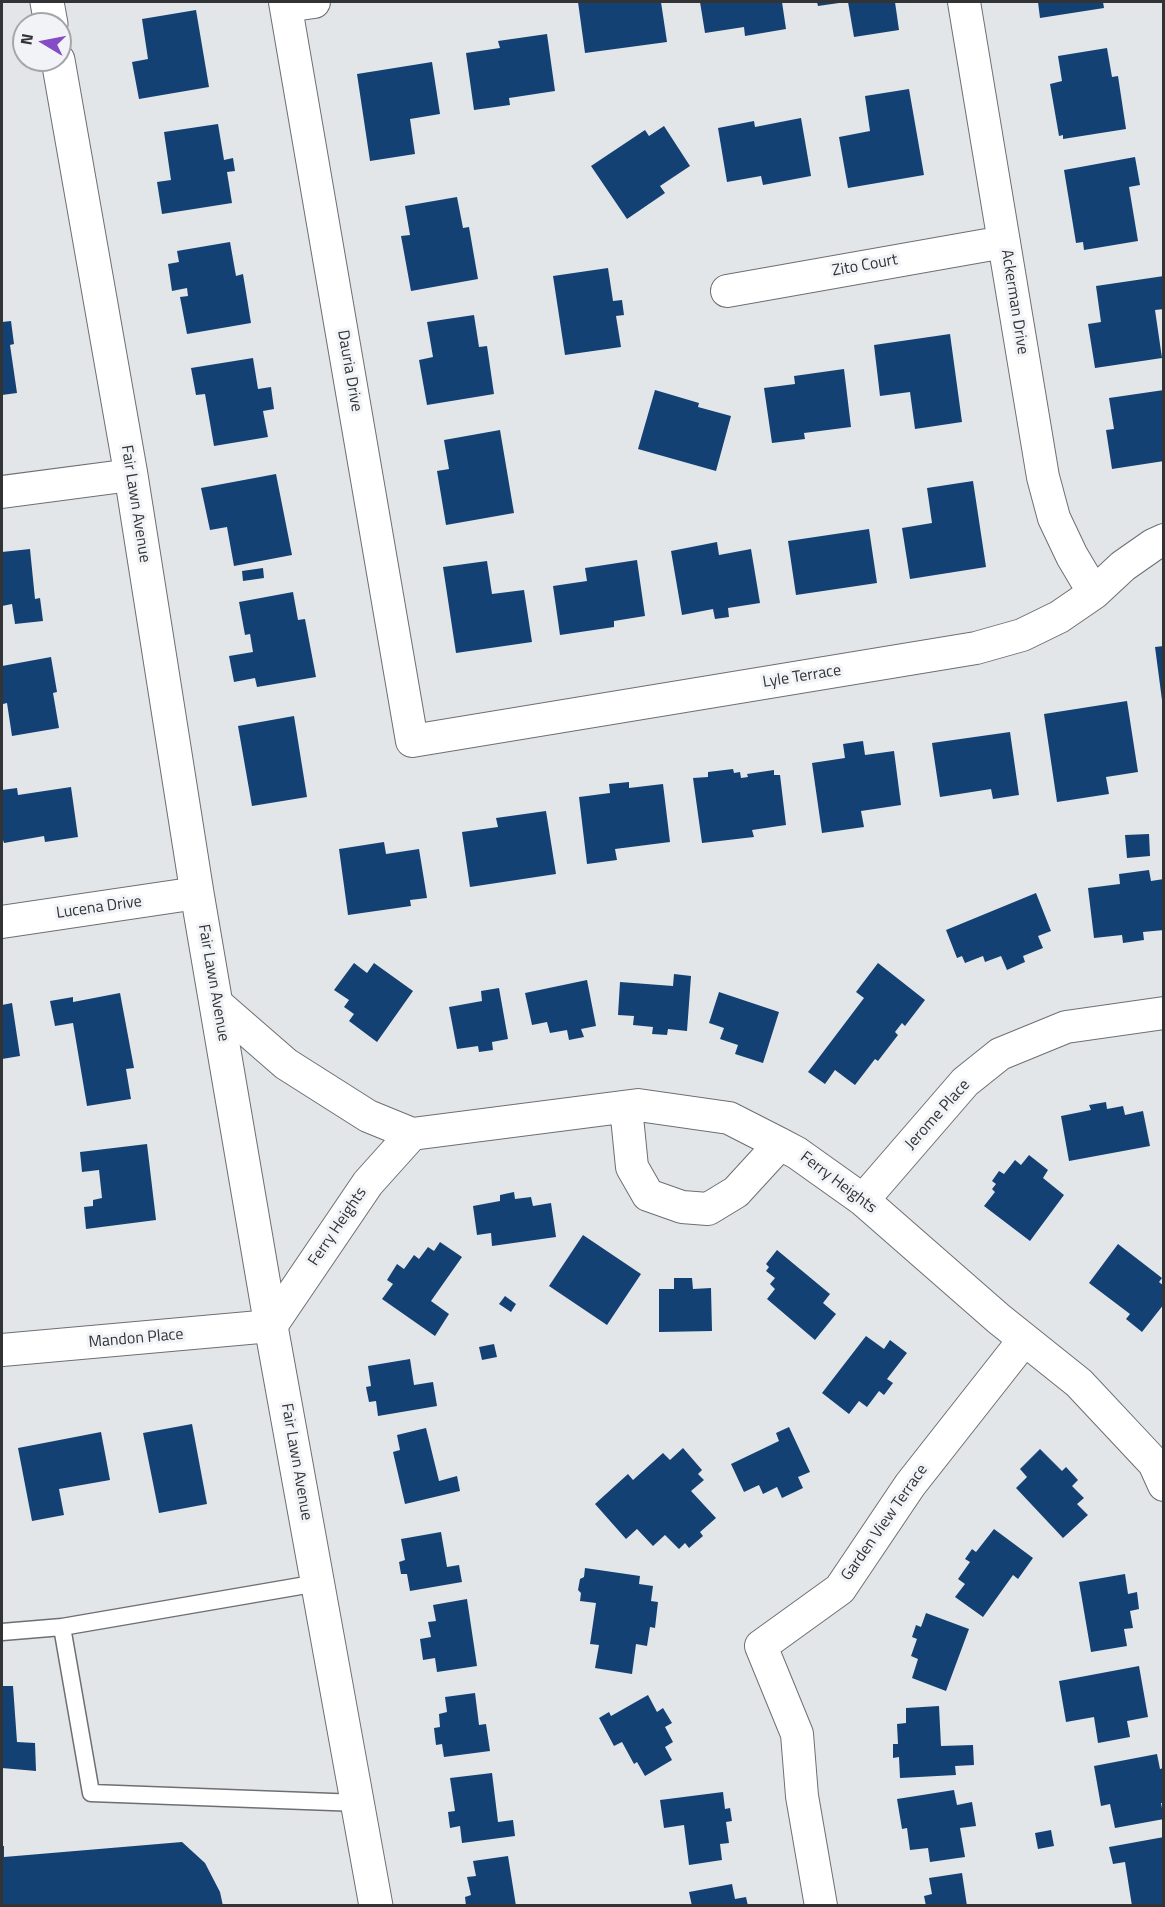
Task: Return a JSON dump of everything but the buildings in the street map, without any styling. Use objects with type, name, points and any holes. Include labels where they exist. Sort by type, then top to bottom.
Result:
[{"type":"main road","name":"Fair Lawn Avenue","points":[[59,72],[131,475],[197,893],[271,1326],[376,1905]]},
{"type":"street","name":"Ackerman Drive","points":[[964,2],[1043,477],[1054,518],[1072,556],[1094,592]]},
{"type":"street","name":"Dauria Drive","points":[[295,3],[412,741]]},
{"type":"street","name":"Zito Court","points":[[727,291],[1004,242]]},
{"type":"street","points":[[2,492],[131,475]]},
{"type":"street","name":"Lyle Terrace","points":[[412,741],[976,648],[1022,635],[1059,617],[1094,592],[1123,566],[1164,540]]},
{"type":"street","name":"Lucena Drive","points":[[2,922],[197,893]]},
{"type":"street","name":"Ferry Heights","points":[[217,1004],[286,1064],[368,1116],[412,1134],[638,1105],[729,1118],[797,1153],[863,1200],[1024,1340],[1079,1383],[1154,1463],[1164,1485]]},
{"type":"street","name":"Jerome Place","points":[[863,1200],[965,1082],[1000,1054],[1066,1027],[1164,1013]]},
{"type":"street","points":[[626,1107],[632,1167],[648,1195],[682,1207],[708,1209],[736,1192],[780,1144]]},
{"type":"street","name":"Ferry Heights","points":[[271,1326],[368,1183],[412,1134]]},
{"type":"street","name":"Mandon Place","points":[[2,1350],[271,1326]]},
{"type":"street","name":"Garden View Terrace","points":[[821,1905],[802,1796],[796,1734],[761,1646],[840,1589],[910,1485],[1024,1340]]},
{"type":"lane","points":[[2,1632],[62,1627],[318,1583]]},
{"type":"lane","points":[[62,1627],[91,1793],[359,1803]]}]
